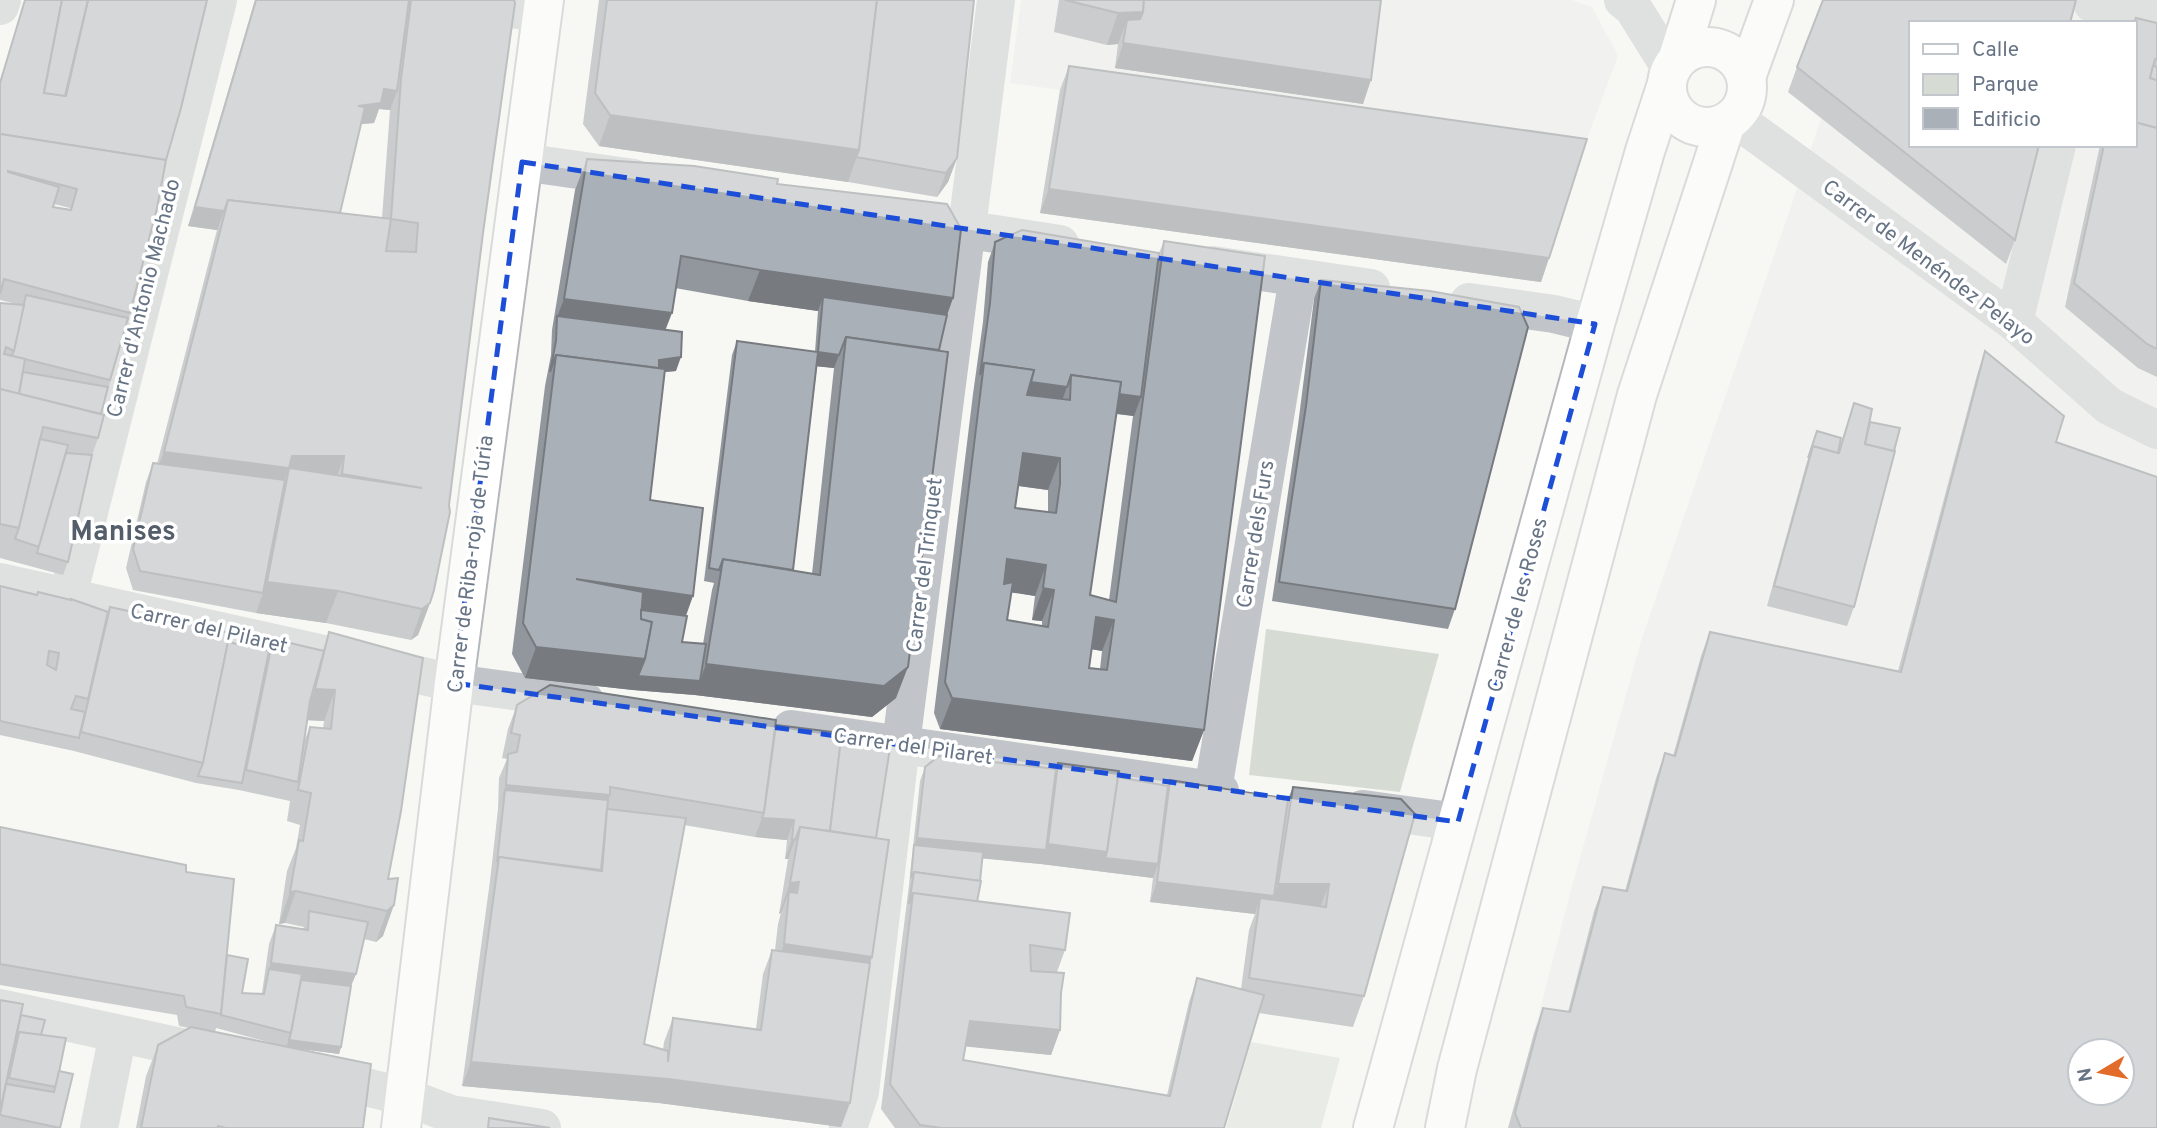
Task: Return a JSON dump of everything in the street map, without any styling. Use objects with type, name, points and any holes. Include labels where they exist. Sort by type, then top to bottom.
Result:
[{"type":"main road","name":"Carrer de les Roses","points":[[1373,1128],[1595,324],[1645,150],[1696,0]]},
{"type":"main road","points":[[1445,1128],[1457,1069],[1637,395],[1730,120],[1744,104],[1746,76],[1774,0]]},
{"type":"main road","name":"Carrer de Riba-roja de Túria","points":[[404,1113],[454,683],[542,7]]},
{"type":"main road","points":[[1730,120],[1707,128],[1683,121],[1668,98],[1672,70],[1690,50],[1717,48],[1730,54],[1746,76]]},
{"type":"street","points":[[0,6],[2,0]]},
{"type":"street","name":"Carrer d'Antonio Machado","points":[[68,596],[218,0]]},
{"type":"street","points":[[437,0],[542,7]]},
{"type":"street","name":"Carrer del Trinquet","points":[[848,1128],[860,1092],[901,744],[996,0]]},
{"type":"street","points":[[1623,0],[1633,8],[1672,70]]},
{"type":"street","points":[[2090,8],[2157,20]]},
{"type":"street","name":"Carrer de Menéndez Pelayo","points":[[1730,120],[2014,321],[2109,406],[2157,429]]},
{"type":"street","points":[[2014,321],[2057,147]]},
{"type":"street","points":[[522,162],[674,184]]},
{"type":"street","points":[[914,222],[1091,248]]},
{"type":"street","points":[[1174,260],[1554,313],[1595,324]]},
{"type":"street","name":"Carrer dels Furs","points":[[1213,790],[1298,278]]},
{"type":"street","name":"Carrer del Pilaret","points":[[0,582],[454,683],[617,706]]},
{"type":"street","name":"Carrer del Pilaret","points":[[753,724],[1254,795]]},
{"type":"street","points":[[1336,805],[1458,822]]},
{"type":"street","points":[[0,1008],[358,1084],[404,1113],[451,1114],[542,1128]]},
{"type":"street","points":[[99,1128],[118,1034]]},
{"type":"highlighted area","points":[[522,162],[1595,324],[1458,822],[454,683]]},
{"type":"shaded area","points":[[1021,0],[1572,0],[1592,7],[1618,56],[1578,163],[1010,83]]},
{"type":"shaded area","points":[[1862,0],[2157,0],[2157,1128],[1509,1128],[1571,890],[1641,641]]},
{"type":"green space","points":[[1266,629],[1439,654],[1400,792],[1249,775]]},
{"type":"green space","points":[[1251,1042],[1340,1058],[1321,1128],[1226,1128]]},
{"type":"building","points":[[25,0],[62,0],[44,93],[66,96],[88,0],[207,0],[166,160],[0,134],[0,83]]},
{"type":"building","points":[[62,0],[88,0],[65,96],[44,93]]},
{"type":"building","points":[[256,0],[409,0],[397,91],[384,89],[381,103],[358,106],[365,107],[340,213],[228,200],[224,211],[195,207]]},
{"type":"building","points":[[411,0],[514,0],[450,512],[434,590],[430,603],[422,609],[338,591],[267,582],[289,468],[164,452],[228,200],[391,219],[401,79]],"holes":[[[391,219],[418,223],[416,252],[386,251]],[[292,456],[344,456],[342,474],[422,488],[289,468]]]},
{"type":"building","points":[[607,0],[877,0],[859,150],[610,115],[595,93]]},
{"type":"building","points":[[877,0],[974,0],[957,158],[946,173],[856,157]]},
{"type":"building","points":[[1065,0],[1144,0],[1143,12],[1118,13]]},
{"type":"building","points":[[1144,0],[1381,0],[1371,80],[1123,43],[1127,20],[1140,19]]},
{"type":"building","points":[[1823,0],[2076,0],[2071,21],[1909,21],[1909,147],[2038,147],[2015,240],[1797,67]]},
{"type":"building","points":[[2136,18],[2157,23],[2157,60],[2155,59],[2150,78],[2157,80],[2157,128],[2136,123]]},
{"type":"building","points":[[1069,66],[1587,139],[1549,258],[1049,189]]},
{"type":"building","points":[[2153,66],[2157,67],[2157,80],[2150,78]]},
{"type":"building","points":[[2136,123],[2157,128],[2157,349],[2147,344],[2074,283],[2104,147],[2136,147]]},
{"type":"building","points":[[0,134],[166,160],[157,208],[130,313],[4,279],[0,294]],"holes":[[[8,171],[77,189],[71,210],[53,207],[59,187]]]},
{"type":"building","points":[[587,159],[694,166],[778,179],[777,184],[947,204],[961,229],[953,298],[681,256],[672,313],[564,299]]},
{"type":"building","points":[[1022,230],[1159,253],[1141,397],[1119,394],[1121,382],[1071,375],[1067,387],[1031,382],[1034,370],[984,363],[980,375],[995,242]]},
{"type":"building","points":[[1164,241],[1265,256],[1204,730],[952,698],[945,682],[984,363],[1034,370],[1027,395],[1070,400],[1071,375],[1121,382],[1090,595],[1116,602]],"holes":[[[1023,453],[1060,458],[1056,513],[1015,508]],[[1007,559],[1046,565],[1043,588],[1054,590],[1048,627],[1007,620],[1013,582],[1004,584]],[[1096,617],[1114,620],[1107,670],[1089,668]]]},
{"type":"building","points":[[1321,280],[1430,291],[1519,307],[1528,327],[1455,609],[1279,582],[1306,406]]},
{"type":"building","points":[[26,295],[128,318],[110,380],[12,356]]},
{"type":"building","points":[[823,297],[947,315],[939,350],[846,337],[839,355],[818,352]]},
{"type":"building","points":[[0,303],[24,305],[14,351],[6,347],[4,354],[25,359],[19,394],[0,389]]},
{"type":"building","points":[[557,316],[682,332],[681,357],[659,360],[659,368],[556,355],[550,372],[556,341]]},
{"type":"building","points":[[846,337],[948,352],[908,667],[884,686],[706,664],[723,559],[820,575]]},
{"type":"building","points":[[737,341],[818,352],[793,570],[723,559],[719,570],[709,568]]},
{"type":"building","points":[[1985,351],[2064,416],[2056,442],[2157,477],[2157,1128],[1521,1128],[1515,1113],[1543,1008],[1570,1012],[1603,887],[1627,891],[1665,753],[1675,756],[1710,632],[1901,672]]},
{"type":"building","points":[[556,355],[665,369],[650,500],[703,508],[693,596],[576,579],[643,592],[641,619],[652,622],[645,659],[536,647],[523,623]]},
{"type":"building","points":[[23,372],[108,387],[101,414],[19,394]]},
{"type":"building","points":[[0,389],[104,415],[98,438],[43,427],[19,528],[0,524]]},
{"type":"building","points":[[1854,403],[1872,409],[1865,444],[1895,451],[1854,607],[1774,586],[1813,446],[1839,453]]},
{"type":"building","points":[[1870,422],[1900,428],[1894,451],[1865,444]]},
{"type":"building","points":[[1817,431],[1841,438],[1838,453],[1813,446],[1808,458]]},
{"type":"building","points":[[40,439],[68,445],[39,547],[15,539]]},
{"type":"building","points":[[66,453],[92,455],[68,562],[37,553]]},
{"type":"building","points":[[153,463],[285,480],[263,593],[140,571],[133,549]]},
{"type":"building","points":[[0,586],[37,595],[38,592],[71,599],[108,612],[88,699],[76,696],[71,709],[85,712],[79,738],[0,721]],"holes":[[[49,651],[59,653],[56,670],[47,665]]]},
{"type":"building","points":[[110,607],[230,633],[203,763],[81,732]]},
{"type":"building","points":[[641,610],[687,616],[682,642],[706,644],[700,681],[638,676],[645,659],[652,622],[641,619]]},
{"type":"building","points":[[329,632],[423,658],[401,811],[388,879],[398,878],[394,905],[387,911],[296,891],[290,892],[299,840],[303,841],[311,793],[298,790],[310,727],[331,729],[335,690],[315,689]]},
{"type":"building","points":[[273,639],[324,651],[310,701],[298,782],[246,770]]},
{"type":"building","points":[[228,642],[269,651],[242,783],[198,776]]},
{"type":"building","points":[[550,685],[776,720],[764,813],[610,787],[610,795],[506,785],[508,754],[517,752],[520,735],[511,733],[517,705]]},
{"type":"building","points":[[776,725],[842,733],[830,831],[800,827],[795,840],[792,839],[794,820],[762,818]]},
{"type":"building","points":[[841,739],[890,748],[876,838],[830,831]]},
{"type":"building","points":[[939,756],[1056,769],[1046,850],[917,838],[925,767]]},
{"type":"building","points":[[1058,763],[1119,771],[1107,852],[1048,844]]},
{"type":"building","points":[[1118,777],[1168,786],[1158,864],[1105,858]]},
{"type":"building","points":[[1170,780],[1288,799],[1274,896],[1157,882]]},
{"type":"building","points":[[1293,787],[1401,799],[1415,814],[1364,996],[1249,978],[1260,898],[1326,907],[1329,884],[1278,884]]},
{"type":"building","points":[[505,790],[608,800],[601,870],[499,857],[497,862]]},
{"type":"building","points":[[607,809],[686,818],[644,1044],[668,1051],[668,1062],[673,1018],[761,1030],[772,950],[870,963],[850,1103],[668,1079],[471,1062],[499,857],[602,871]]},
{"type":"building","points":[[0,827],[186,865],[186,872],[234,879],[221,1014],[186,1007],[184,996],[0,964]]},
{"type":"building","points":[[800,827],[889,840],[872,957],[784,944],[789,892],[797,893],[799,882],[790,883]]},
{"type":"building","points":[[914,845],[983,852],[980,881],[914,872],[911,878]]},
{"type":"building","points":[[914,872],[981,881],[977,902],[913,893],[909,904]]},
{"type":"building","points":[[913,893],[1070,913],[1065,950],[1030,945],[1031,971],[1064,973],[1060,1030],[970,1021],[963,1060],[1170,1096],[1197,978],[1264,995],[1224,1128],[941,1128],[920,1125],[890,1084]]},
{"type":"building","points":[[309,911],[368,922],[356,974],[271,963],[276,925],[308,930]]},
{"type":"building","points":[[227,955],[248,959],[242,993],[264,994],[269,969],[302,974],[291,1033],[221,1015]]},
{"type":"building","points":[[301,980],[351,986],[341,1047],[289,1040]]},
{"type":"building","points":[[0,1000],[23,1004],[0,1111]]},
{"type":"building","points":[[21,1015],[45,1020],[41,1035],[19,1032],[16,1037]]},
{"type":"building","points":[[191,1027],[371,1064],[363,1128],[141,1128],[158,1045]]},
{"type":"building","points":[[19,1032],[66,1038],[56,1087],[9,1078]]},
{"type":"building","points":[[59,1071],[73,1074],[60,1128],[0,1115],[6,1084],[54,1092]]},
{"type":"building","points":[[489,1118],[550,1128],[488,1128]]},
{"type":"district","name":"Manises","points":[[123,530]]}]
